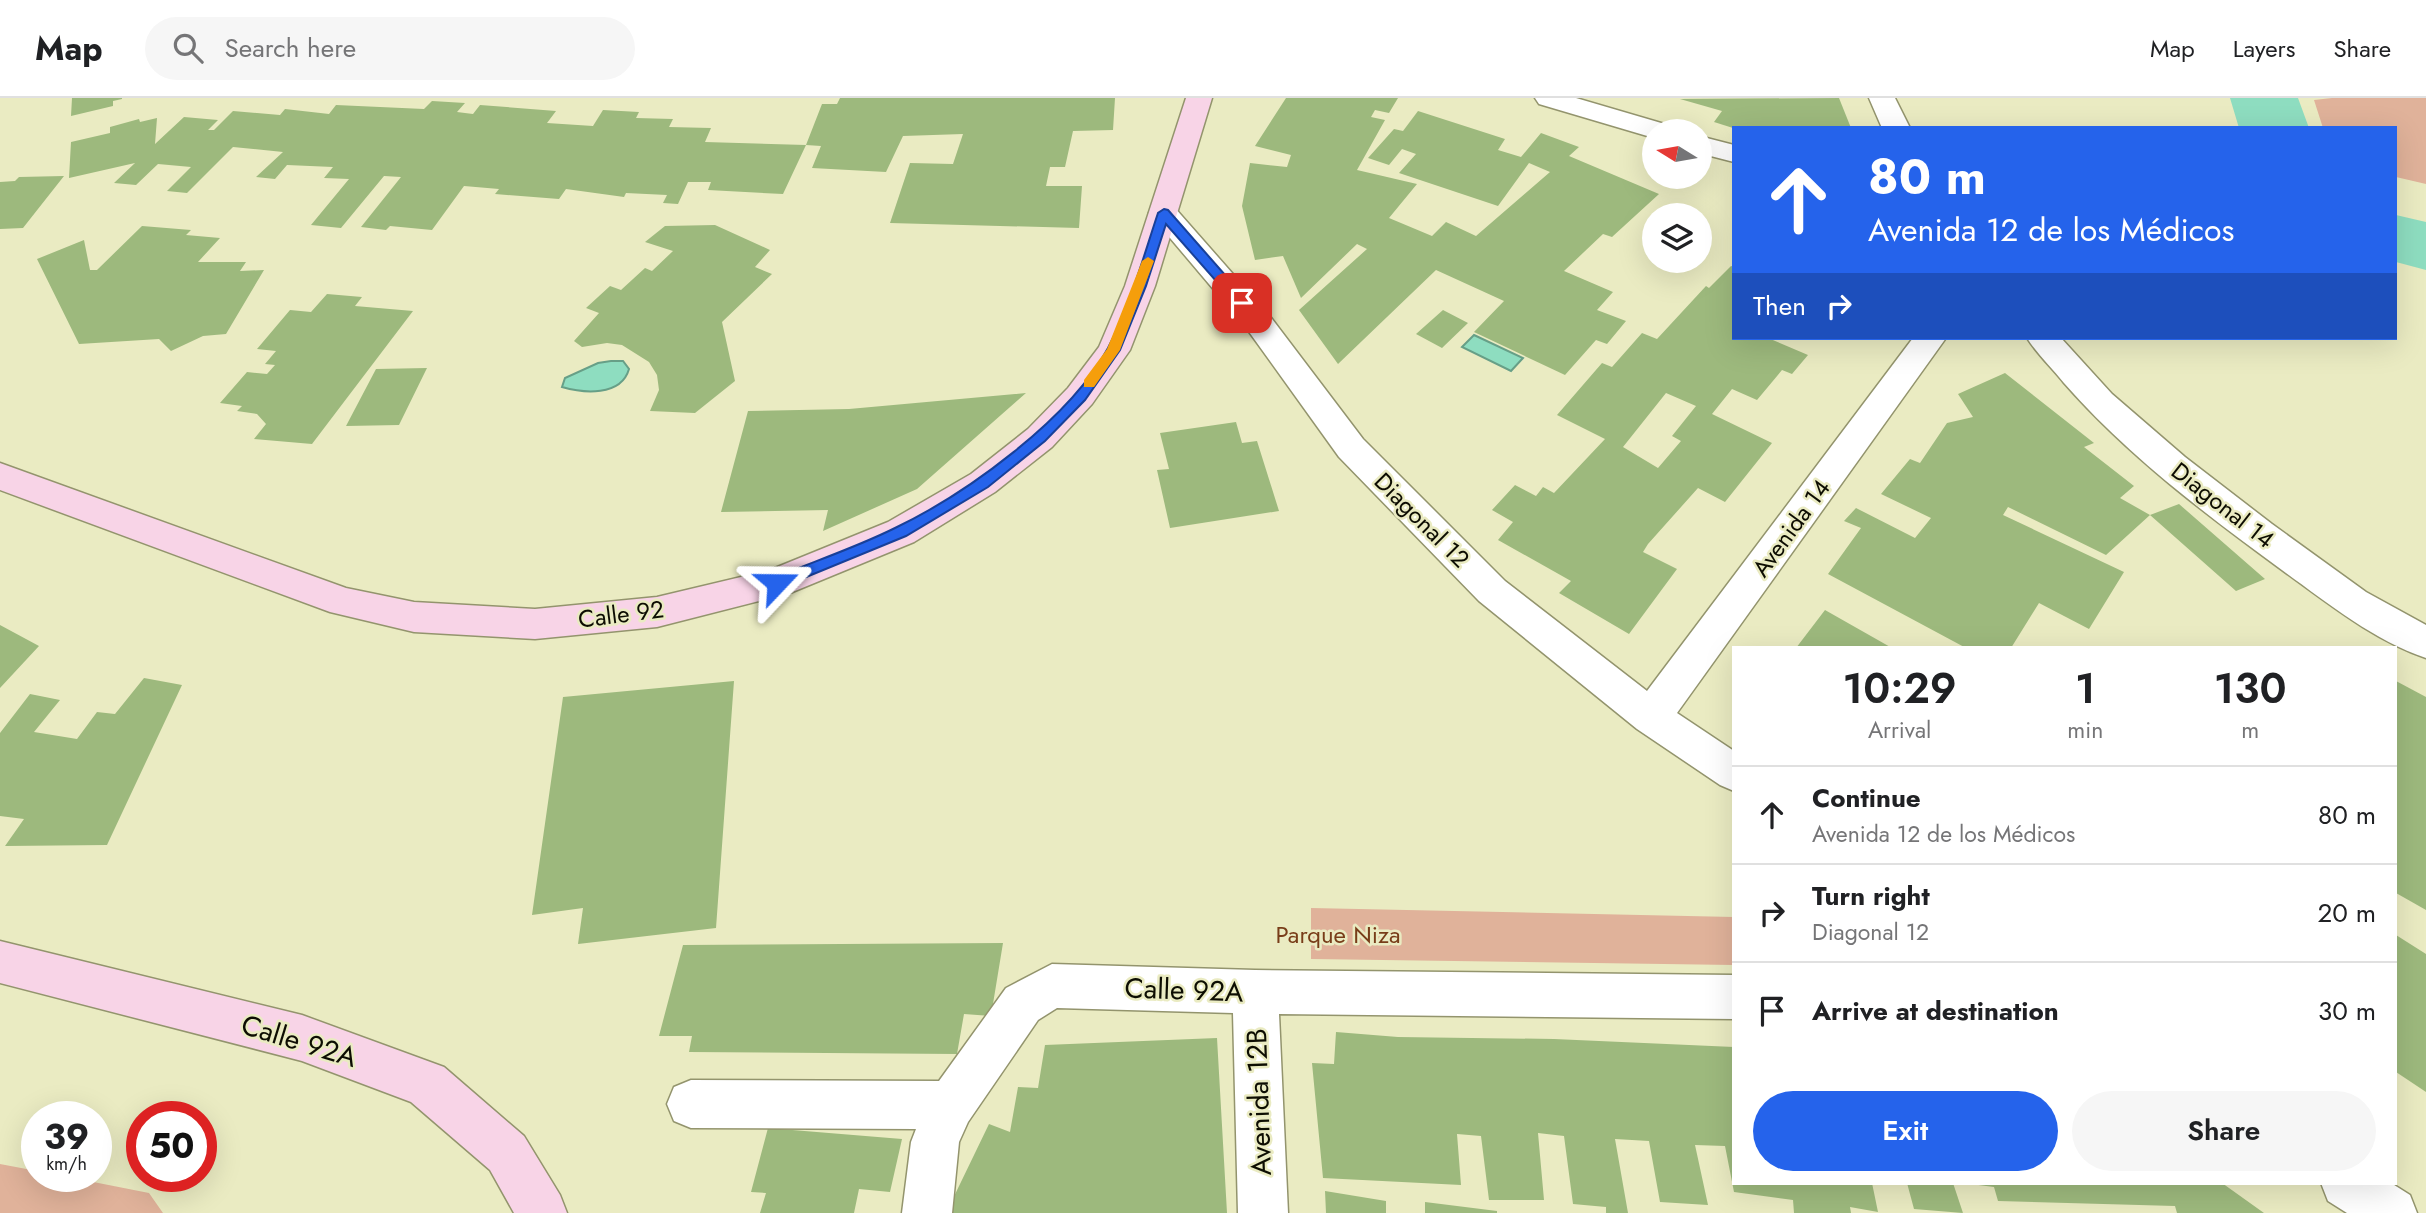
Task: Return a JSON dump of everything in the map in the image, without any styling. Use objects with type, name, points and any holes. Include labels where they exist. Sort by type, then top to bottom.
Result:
[{"type":"main road","name":"Calle 92","points":[[0,475],[344,603],[414,617],[535,624],[657,612],[777,583],[901,532],[983,483],[1040,438],[1080,396],[1114,350],[1140,286],[1199,98]]},
{"type":"main road","name":"Calle 92A","points":[[0,962],[302,1038],[427,1084],[507,1153],[542,1213]]},
{"type":"street","points":[[1548,98],[1642,126]]},
{"type":"street","points":[[1882,98],[1895,126]]},
{"type":"street","points":[[1712,148],[1732,153]]},
{"type":"street","name":"Diagonal 12","points":[[1164,213],[1258,322],[1360,457],[1492,590],[1651,718],[1732,772]]},
{"type":"street","name":"Avenida 14","points":[[1651,718],[1929,340]]},
{"type":"street","name":"Diagonal 14","points":[[2045,340],[2100,402],[2259,534],[2353,602],[2426,643]]},
{"type":"street","name":"Calle 92A","points":[[927,1213],[935,1142],[951,1105],[1022,1004],[1052,986],[1255,992],[1732,997]]},
{"type":"street","name":"Avenida 12B","points":[[1255,992],[1263,1213]]},
{"type":"street","points":[[691,1104],[951,1105]]},
{"type":"street","points":[[2349,1185],[2392,1213]]},
{"type":"green space","points":[[2426,98],[2426,184],[2397,177],[2397,126],[2322,126],[2314,100]]},
{"type":"green space","name":"Parque Niza","points":[[1311,908],[1732,917],[1732,965],[1311,959]]},
{"type":"green space","points":[[0,1164],[21,1168],[21,1192],[112,1192],[112,1186],[126,1188],[126,1192],[149,1193],[163,1213],[0,1213]]},
{"type":"shaded area","points":[[1474,335],[1523,358],[1511,371],[1462,347]]},
{"type":"shaded area","points":[[623,361],[629,369],[625,378],[610,389],[580,391],[562,387],[565,378],[598,363]]},
{"type":"building","points":[[72,98],[122,99],[113,101],[113,106],[71,116]]},
{"type":"building","points":[[840,98],[1115,98],[1113,130],[1073,131],[1065,167],[1050,167],[1046,186],[1082,186],[1079,228],[890,223],[910,163],[953,164],[963,134],[903,136],[886,172],[812,168],[821,146],[806,145],[822,104],[837,104]]},
{"type":"building","points":[[1286,98],[1398,98],[1389,113],[1375,110],[1371,117],[1385,120],[1357,170],[1417,184],[1389,218],[1432,236],[1446,222],[1476,236],[1550,172],[1529,163],[1498,206],[1399,173],[1416,154],[1402,149],[1389,165],[1368,158],[1394,129],[1403,131],[1418,111],[1505,139],[1498,150],[1521,157],[1541,133],[1579,147],[1569,156],[1659,194],[1649,203],[1642,203],[1642,210],[1612,237],[1603,234],[1564,271],[1613,292],[1597,310],[1626,321],[1607,344],[1596,340],[1565,375],[1474,332],[1504,301],[1436,270],[1338,364],[1299,310],[1367,249],[1357,244],[1301,298],[1283,256],[1255,260],[1242,206],[1250,163],[1287,167],[1291,155],[1255,146]]},
{"type":"building","points":[[1839,98],[1850,126],[1732,128],[1714,122],[1722,111],[1680,99]]},
{"type":"building","points":[[432,101],[465,103],[457,112],[473,114],[480,105],[556,111],[547,123],[593,126],[603,110],[639,112],[636,118],[673,119],[669,127],[711,128],[705,142],[806,145],[783,194],[708,190],[711,182],[688,182],[678,204],[663,203],[667,195],[626,193],[624,197],[566,189],[559,199],[495,194],[499,189],[464,186],[432,230],[390,226],[386,230],[361,227],[401,177],[384,176],[341,228],[311,225],[349,179],[324,178],[333,167],[287,165],[275,179],[256,177],[283,152],[233,147],[187,193],[167,191],[191,167],[158,164],[136,185],[114,183],[135,163],[69,178],[71,142],[110,133],[110,127],[139,119],[140,122],[157,118],[155,144],[184,117],[218,120],[208,130],[214,130],[233,111],[280,115],[285,109],[329,114],[336,105],[424,109]]},
{"type":"building","points":[[64,176],[23,228],[0,229],[0,182],[15,181],[19,177]]},
{"type":"building","points":[[715,225],[770,250],[755,267],[772,274],[722,322],[735,381],[695,413],[650,411],[659,390],[657,375],[649,362],[622,345],[607,343],[582,347],[574,341],[599,313],[586,308],[610,286],[621,290],[645,268],[652,271],[673,251],[645,242],[665,226]]},
{"type":"building","points":[[142,226],[191,230],[186,235],[220,238],[198,262],[246,262],[240,271],[264,270],[226,334],[203,336],[171,351],[159,339],[79,344],[37,259],[84,240],[90,270],[97,270]]},
{"type":"building","points":[[1732,266],[1732,340],[1773,340],[1808,355],[1792,374],[1782,370],[1757,400],[1732,389],[1712,414],[1772,443],[1725,502],[1698,488],[1648,544],[1643,552],[1677,569],[1629,634],[1559,593],[1571,581],[1498,540],[1513,522],[1492,510],[1515,485],[1536,496],[1543,487],[1554,493],[1605,439],[1557,415],[1602,363],[1612,367],[1642,333],[1657,339],[1706,286],[1709,288]],"holes":[[[1666,393],[1696,406],[1672,436],[1681,441],[1658,468],[1623,447]]]},
{"type":"building","points":[[327,294],[362,297],[355,306],[413,311],[312,444],[254,439],[266,424],[257,414],[237,411],[242,406],[220,403],[247,372],[267,374],[275,365],[265,364],[276,351],[257,349],[290,310],[311,312]]},
{"type":"building","points":[[1443,310],[1468,323],[1442,348],[1416,334]]},
{"type":"building","points":[[427,368],[399,425],[346,426],[376,369]]},
{"type":"building","points":[[2005,373],[2094,443],[2084,447],[2134,486],[2120,498],[2150,515],[2106,555],[2008,507],[2003,515],[2124,572],[2089,629],[2039,603],[2012,646],[1962,646],[1828,574],[1861,528],[1844,521],[1856,508],[1915,538],[1931,518],[1881,494],[1910,459],[1920,463],[1947,423],[1973,417],[1958,394]]},
{"type":"building","points":[[1026,393],[917,489],[823,531],[828,510],[721,512],[748,411],[849,409]]},
{"type":"building","points":[[1236,422],[1242,443],[1257,441],[1279,511],[1170,528],[1157,470],[1169,469],[1160,433]]},
{"type":"building","points":[[2179,504],[2265,579],[2236,591],[2150,515]]},
{"type":"building","points":[[1825,610],[1888,646],[1798,646]]},
{"type":"building","points":[[0,625],[39,646],[0,688]]},
{"type":"building","points":[[144,678],[182,685],[107,845],[5,846],[24,819],[0,816],[0,733],[30,694],[60,700],[34,732],[77,739],[97,712],[115,714]]},
{"type":"building","points":[[734,681],[716,928],[578,944],[583,908],[532,915],[563,697]]},
{"type":"building","points":[[2397,682],[2426,697],[2426,910],[2397,894]]},
{"type":"building","points":[[2397,936],[2426,954],[2426,1092],[2397,1073]]},
{"type":"building","points":[[1003,943],[991,1016],[964,1014],[957,1054],[689,1052],[692,1036],[659,1036],[683,945]]},
{"type":"building","points":[[1336,1032],[1398,1037],[1554,1039],[1732,1047],[1732,1182],[1725,1146],[1695,1145],[1708,1205],[1660,1202],[1649,1141],[1615,1139],[1628,1213],[1606,1213],[1606,1207],[1573,1204],[1564,1136],[1538,1133],[1544,1200],[1489,1200],[1481,1136],[1457,1134],[1461,1185],[1323,1178],[1312,1063],[1334,1064]]},
{"type":"building","points":[[1217,1038],[1227,1213],[946,1213],[989,1124],[1010,1132],[1018,1087],[1038,1088],[1045,1045]]},
{"type":"building","points":[[768,1128],[902,1139],[890,1192],[859,1189],[854,1213],[760,1213],[766,1193],[751,1192]]},
{"type":"building","points":[[1733,1185],[1872,1185],[1878,1212],[1850,1207],[1851,1213],[1794,1213],[1793,1200],[1734,1192]]},
{"type":"building","points":[[1908,1185],[1954,1185],[1963,1213],[1914,1209]]},
{"type":"building","points":[[1978,1185],[2225,1185],[2264,1213],[2177,1213],[2175,1206],[1998,1201],[1994,1187]]},
{"type":"building","points":[[1325,1191],[1386,1201],[1386,1213],[1326,1213]]},
{"type":"building","points":[[1425,1202],[1497,1211],[1497,1213],[1425,1213]]},
{"type":"waterway","points":[[2264,98],[2273,126]]},
{"type":"waterway","points":[[2397,238],[2426,246]]},
{"type":"slow traffic","points":[[1089,384],[1114,350],[1148,261]]},
{"type":"route","points":[[777,583],[901,532],[983,483],[1040,438],[1080,396],[1114,350],[1140,286],[1164,213],[1242,303]]}]
